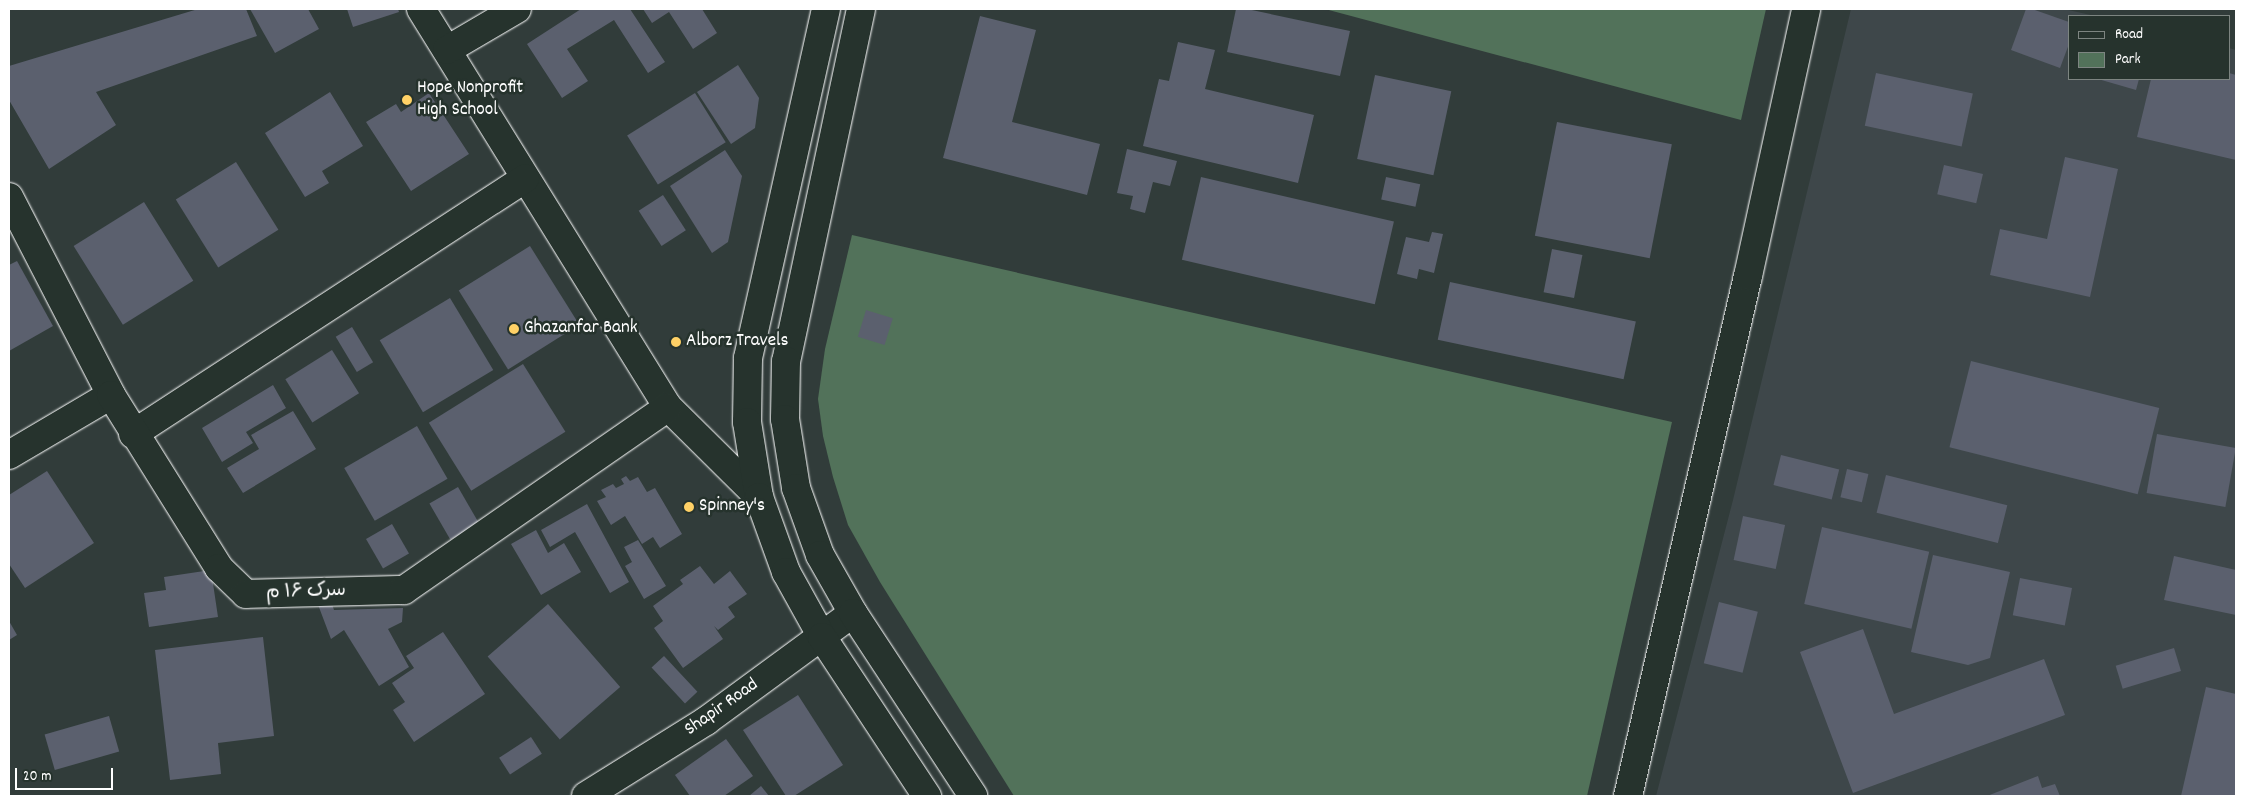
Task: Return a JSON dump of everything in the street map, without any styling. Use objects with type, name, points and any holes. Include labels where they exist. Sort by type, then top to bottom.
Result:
[{"type":"street","points":[[421,9],[668,407],[759,497]]},
{"type":"street","points":[[447,50],[517,9]]},
{"type":"street","points":[[826,9],[748,358],[747,422],[759,497],[786,572],[822,637],[927,796]]},
{"type":"street","points":[[861,9],[808,267],[786,362],[785,419],[796,488],[820,555],[854,613],[973,796]]},
{"type":"street","points":[[1628,796],[1668,628],[1806,9]]},
{"type":"street","points":[[133,434],[525,178]]},
{"type":"street","name":"سرک ۱۶ م","points":[[9,197],[133,434],[218,568],[246,594],[404,590],[668,407]]},
{"type":"street","points":[[9,455],[111,395]]},
{"type":"street","name":"Shapir Road","points":[[586,796],[706,721],[854,613]]},
{"type":"shaded area","points":[[1851,9],[2064,9],[2091,15],[2068,15],[2068,80],[2230,80],[2230,48],[2236,50],[2236,796],[1656,796],[1733,500]]},
{"type":"green space","points":[[1325,9],[1766,9],[1741,120]]},
{"type":"green space","points":[[852,235],[1672,422],[1587,796],[1014,796],[880,582],[848,525],[833,477],[823,436],[818,399],[825,349]]},
{"type":"building","points":[[198,9],[246,9],[257,36],[96,92],[116,125],[49,169],[9,100],[9,66]]},
{"type":"building","points":[[250,9],[308,9],[319,29],[275,53]]},
{"type":"building","points":[[347,9],[398,9],[399,12],[353,27]]},
{"type":"building","points":[[581,9],[630,9],[665,62],[648,73],[614,20],[567,49],[588,81],[562,98],[527,44]]},
{"type":"building","points":[[643,9],[702,9],[717,33],[693,49],[669,12],[652,23]]},
{"type":"building","points":[[1236,9],[1247,9],[1350,31],[1340,76],[1227,52]]},
{"type":"building","points":[[2026,9],[2032,9],[2068,22],[2068,47],[2060,68],[2011,50]]},
{"type":"building","points":[[980,16],[1036,30],[1012,122],[1100,144],[1087,195],[943,158]]},
{"type":"building","points":[[1178,42],[1215,50],[1205,89],[1314,115],[1298,183],[1143,146],[1159,79],[1169,81]]},
{"type":"building","points":[[738,65],[759,98],[755,128],[731,144],[697,92]]},
{"type":"building","points":[[1876,73],[1973,94],[1962,146],[1865,126]]},
{"type":"building","points":[[2230,73],[2236,75],[2236,160],[2137,137],[2151,80],[2230,80]]},
{"type":"building","points":[[1375,75],[1451,91],[1433,175],[1357,159]]},
{"type":"building","points":[[2101,80],[2139,80],[2136,90]]},
{"type":"building","points":[[330,92],[363,146],[322,171],[329,183],[305,197],[265,133]]},
{"type":"building","points":[[429,93],[469,154],[411,191],[366,122],[396,104],[401,112]]},
{"type":"building","points":[[695,93],[726,142],[658,185],[627,135]]},
{"type":"building","points":[[1557,122],[1672,144],[1650,258],[1535,236]]},
{"type":"building","points":[[1127,149],[1177,161],[1170,186],[1153,182],[1145,213],[1130,209],[1133,196],[1117,193]]},
{"type":"building","points":[[725,150],[742,176],[728,242],[712,253],[670,186]]},
{"type":"building","points":[[2065,157],[2118,169],[2090,297],[1990,275],[2000,229],[2047,239]]},
{"type":"building","points":[[236,162],[278,230],[218,267],[176,200]]},
{"type":"building","points":[[1944,165],[1983,174],[1976,203],[1937,194]]},
{"type":"building","points":[[1201,177],[1394,222],[1375,304],[1182,260]]},
{"type":"building","points":[[1386,177],[1420,184],[1415,207],[1381,199]]},
{"type":"building","points":[[663,195],[686,230],[662,246],[639,211]]},
{"type":"building","points":[[144,202],[193,281],[123,325],[74,246]]},
{"type":"building","points":[[1432,232],[1443,234],[1434,273],[1419,269],[1417,279],[1397,274],[1406,237],[1429,242]]},
{"type":"building","points":[[530,246],[579,325],[508,369],[459,291]]},
{"type":"building","points":[[1552,249],[1582,255],[1574,298],[1544,292]]},
{"type":"building","points":[[17,261],[53,326],[9,351],[9,265]]},
{"type":"building","points":[[1450,282],[1636,322],[1624,379],[1438,340]]},
{"type":"building","points":[[450,298],[493,370],[423,412],[380,340]]},
{"type":"building","points":[[866,310],[893,318],[885,345],[858,337]]},
{"type":"building","points":[[352,327],[373,362],[357,372],[336,337]]},
{"type":"building","points":[[332,350],[359,393],[312,422],[285,379]]},
{"type":"building","points":[[1971,361],[2159,408],[2138,494],[1949,447]]},
{"type":"building","points":[[523,364],[565,432],[471,491],[429,423]]},
{"type":"building","points":[[273,385],[286,408],[246,432],[253,443],[222,462],[202,428]]},
{"type":"building","points":[[293,411],[316,449],[243,493],[227,468],[259,449],[251,435]]},
{"type":"building","points":[[417,426],[448,479],[375,521],[344,468]]},
{"type":"building","points":[[2157,434],[2236,448],[2225,507],[2147,493]]},
{"type":"building","points":[[1781,455],[1839,470],[1832,500],[1774,485]]},
{"type":"building","points":[[1847,469],[1868,474],[1862,502],[1840,497]]},
{"type":"building","points":[[47,471],[94,543],[25,588],[9,564],[9,495]]},
{"type":"building","points":[[1886,475],[2007,505],[1998,543],[1877,513]]},
{"type":"building","points":[[626,476],[630,481],[638,477],[647,492],[655,488],[682,534],[660,548],[653,537],[642,544],[625,516],[611,525],[597,501],[606,497],[601,490],[613,484],[616,488],[624,484],[621,479]]},
{"type":"building","points":[[458,487],[479,523],[450,540],[429,503]]},
{"type":"building","points":[[587,504],[629,582],[610,593],[575,532],[550,547],[541,530]]},
{"type":"building","points":[[1743,516],[1785,525],[1776,569],[1734,560]]},
{"type":"building","points":[[392,524],[409,553],[383,568],[366,539]]},
{"type":"building","points":[[1822,527],[1929,552],[1911,629],[1804,604]]},
{"type":"building","points":[[536,530],[548,553],[564,543],[581,572],[541,595],[511,544]]},
{"type":"building","points":[[638,540],[666,586],[644,599],[625,566],[632,562],[624,547]]},
{"type":"building","points":[[1933,555],[2010,572],[1990,658],[1968,665],[1911,652]]},
{"type":"building","points":[[2174,556],[2236,570],[2236,615],[2164,600]]},
{"type":"building","points":[[700,566],[714,584],[730,571],[747,594],[728,607],[735,617],[718,630],[714,626],[723,639],[683,668],[654,628],[663,621],[653,606],[683,584],[680,580]]},
{"type":"building","points":[[211,570],[218,617],[149,627],[144,593],[166,590],[164,577]]},
{"type":"building","points":[[2020,578],[2072,588],[2065,625],[2013,615]]},
{"type":"building","points":[[331,601],[334,610],[403,608],[402,622],[388,629],[409,667],[379,686],[344,630],[331,639],[317,602]]},
{"type":"building","points":[[1719,602],[1758,612],[1743,673],[1704,663]]},
{"type":"building","points":[[548,604],[620,687],[560,740],[488,656]]},
{"type":"building","points":[[9,621],[17,635],[9,640]]},
{"type":"building","points":[[1863,629],[1894,714],[2044,659],[2065,715],[1853,793],[1800,652]]},
{"type":"building","points":[[443,632],[485,694],[414,742],[393,710],[405,702],[392,683],[414,668],[406,656]]},
{"type":"building","points":[[263,637],[274,736],[218,743],[221,774],[170,780],[155,650]]},
{"type":"building","points":[[2174,648],[2181,671],[2123,689],[2116,666]]},
{"type":"building","points":[[664,656],[697,692],[685,703],[652,668]]},
{"type":"building","points":[[2206,687],[2236,694],[2236,796],[2181,796]]},
{"type":"building","points":[[798,695],[843,765],[794,796],[786,796],[743,730]]},
{"type":"building","points":[[109,716],[119,752],[55,770],[45,734]]},
{"type":"building","points":[[531,737],[542,754],[510,774],[499,758]]},
{"type":"building","points":[[726,739],[753,776],[724,796],[690,796],[675,775]]},
{"type":"building","points":[[2038,776],[2042,788],[2055,784],[2060,796],[1987,796]]},
{"type":"building","points":[[761,786],[769,796],[749,796]]},
{"type":"place","name":"Hope Nonprofit High School","points":[[407,100]]},
{"type":"place","name":"Ghazanfar Bank","points":[[514,329]]},
{"type":"place","name":"Alborz Travels","points":[[676,342]]},
{"type":"place","name":"Spinney's","points":[[689,507]]}]
